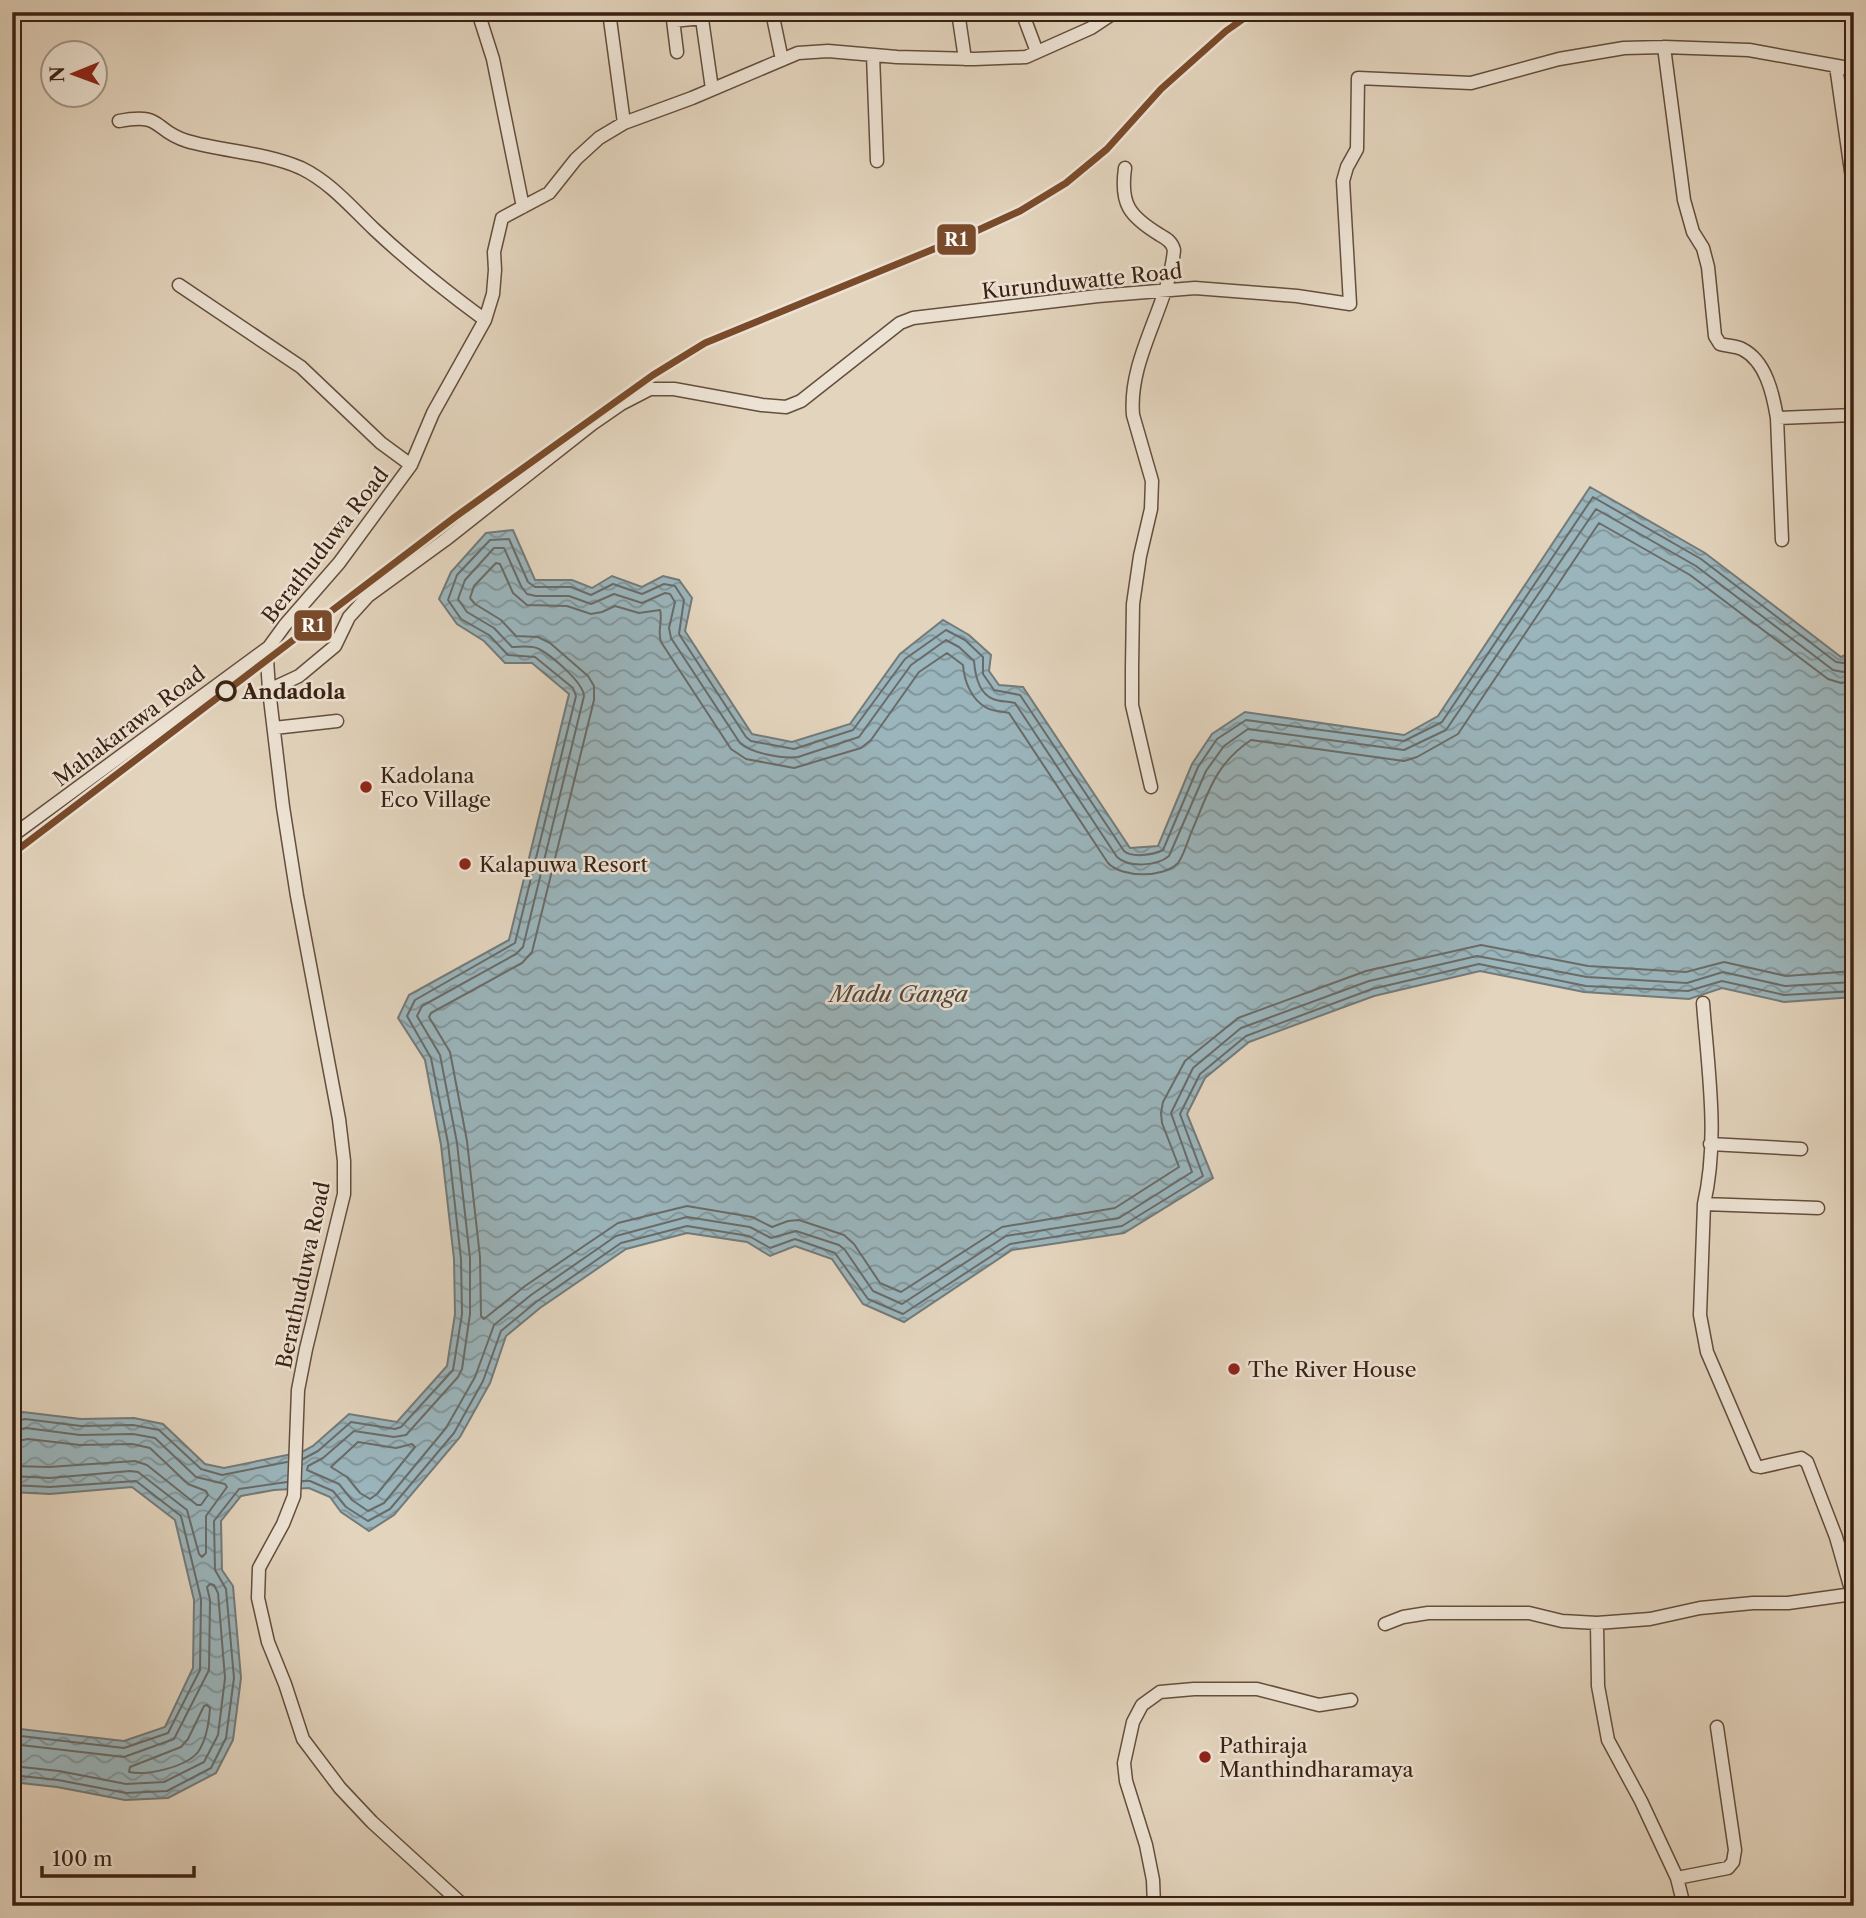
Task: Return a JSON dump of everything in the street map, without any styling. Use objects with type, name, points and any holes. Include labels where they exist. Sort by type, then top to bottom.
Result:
[{"type":"street","points":[[478,12],[493,59],[523,207]]},
{"type":"street","points":[[609,12],[624,123]]},
{"type":"street","points":[[772,12],[782,60]]},
{"type":"street","points":[[958,12],[965,59]]},
{"type":"street","points":[[1022,12],[1037,52]]},
{"type":"street","points":[[1093,12],[1093,26]]},
{"type":"street","name":"Berathuduwa Road","points":[[464,1906],[372,1822],[340,1788],[303,1739],[268,1642],[258,1598],[259,1568],[283,1524],[294,1496],[298,1390],[344,1194],[344,1161],[339,1119],[297,896],[269,690],[269,647],[301,605],[339,563],[411,465],[433,413],[485,320],[493,295],[494,252],[502,218],[549,193],[576,159],[599,138],[624,123],[798,54],[820,51],[965,59],[1026,57],[1093,26],[1115,12]]},
{"type":"street","points":[[677,52],[673,17],[702,15],[712,89]]},
{"type":"street","points":[[1664,47],[1684,200],[1693,232],[1703,248],[1708,267],[1715,336],[1720,344],[1742,349],[1755,358],[1765,375],[1777,418],[1782,540]]},
{"type":"street","name":"Kurunduwatte Road","points":[[269,690],[299,676],[335,646],[349,617],[368,596],[445,540],[592,424],[621,404],[650,389],[674,388],[786,407],[801,401],[900,323],[913,318],[1098,296],[1195,288],[1257,292],[1350,304],[1343,181],[1357,149],[1358,78],[1471,83],[1559,59],[1624,48],[1664,47],[1749,50],[1854,69]]},
{"type":"street","points":[[873,55],[877,161]]},
{"type":"street","points":[[1836,66],[1854,192]]},
{"type":"street","points":[[119,121],[138,117],[152,119],[186,141],[253,153],[301,169],[333,189],[418,268],[485,320]]},
{"type":"street","points":[[1125,167],[1122,194],[1131,212],[1144,225],[1173,245],[1173,261],[1135,380],[1132,404],[1152,481],[1151,509],[1133,604],[1132,668],[1132,705],[1151,787]]},
{"type":"street","points":[[179,285],[302,367],[381,443],[411,465]]},
{"type":"street","points":[[1777,418],[1854,415]]},
{"type":"street","name":"Mahakarawa Road","points":[[12,836],[269,647]]},
{"type":"street","points":[[274,728],[337,721]]},
{"type":"street","points":[[1703,1003],[1711,1107],[1700,1315],[1707,1352],[1756,1466],[1801,1458],[1807,1462],[1836,1537],[1854,1600]]},
{"type":"street","points":[[1710,1144],[1801,1149]]},
{"type":"street","points":[[1704,1204],[1818,1208]]},
{"type":"street","points":[[1385,1624],[1403,1617],[1428,1613],[1529,1613],[1582,1624],[1650,1619],[1725,1605],[1788,1604],[1853,1594]]},
{"type":"street","points":[[1597,1623],[1598,1686],[1608,1740],[1642,1801],[1677,1878],[1684,1906]]},
{"type":"street","points":[[1154,1906],[1153,1880],[1146,1845],[1126,1781],[1124,1763],[1133,1722],[1142,1705],[1160,1692],[1194,1689],[1257,1689],[1319,1705],[1351,1700]]},
{"type":"street","points":[[1677,1878],[1728,1868],[1733,1862],[1735,1850],[1717,1727]]},
{"type":"water","name":"Madu Ganga","points":[[1590,487],[1705,553],[1841,657],[1854,651],[1854,997],[1784,1002],[1722,988],[1689,999],[1584,992],[1480,971],[1374,996],[1249,1042],[1205,1078],[1187,1114],[1213,1178],[1124,1233],[1012,1250],[904,1322],[863,1304],[832,1259],[795,1246],[770,1256],[747,1242],[687,1233],[626,1249],[540,1308],[506,1336],[490,1383],[460,1437],[394,1515],[369,1531],[341,1512],[330,1497],[309,1488],[274,1490],[241,1496],[221,1521],[222,1570],[233,1586],[241,1678],[233,1740],[216,1773],[168,1798],[125,1800],[57,1787],[12,1782],[12,1728],[124,1741],[165,1727],[193,1668],[194,1600],[175,1520],[132,1487],[50,1494],[12,1492],[12,1417],[23,1412],[81,1419],[134,1418],[163,1424],[205,1464],[224,1468],[302,1452],[313,1446],[349,1414],[397,1422],[447,1366],[455,1314],[454,1259],[441,1145],[425,1060],[398,1018],[409,995],[509,940],[569,694],[532,663],[505,663],[484,641],[457,624],[439,599],[451,572],[486,533],[513,530],[535,580],[572,580],[592,588],[612,576],[642,587],[663,576],[679,580],[692,598],[685,631],[752,734],[792,742],[850,724],[900,654],[943,620],[969,635],[991,655],[989,671],[999,685],[1023,687],[1130,848],[1158,846],[1192,764],[1212,734],[1245,712],[1404,735],[1438,716]]},
{"type":"transit line","name":"R1","points":[[12,854],[455,517],[653,375],[705,343],[963,237],[1020,211],[1066,183],[1107,149],[1161,89],[1226,31],[1253,12]]},
{"type":"place","name":"Andadola","points":[[226,691]]},
{"type":"place","name":"Kadolana Eco Village","points":[[366,787]]},
{"type":"place","name":"Kalapuwa Resort","points":[[465,864]]},
{"type":"place","name":"The River House","points":[[1234,1369]]},
{"type":"place","name":"Pathiraja Manthindharamaya","points":[[1205,1757]]}]
